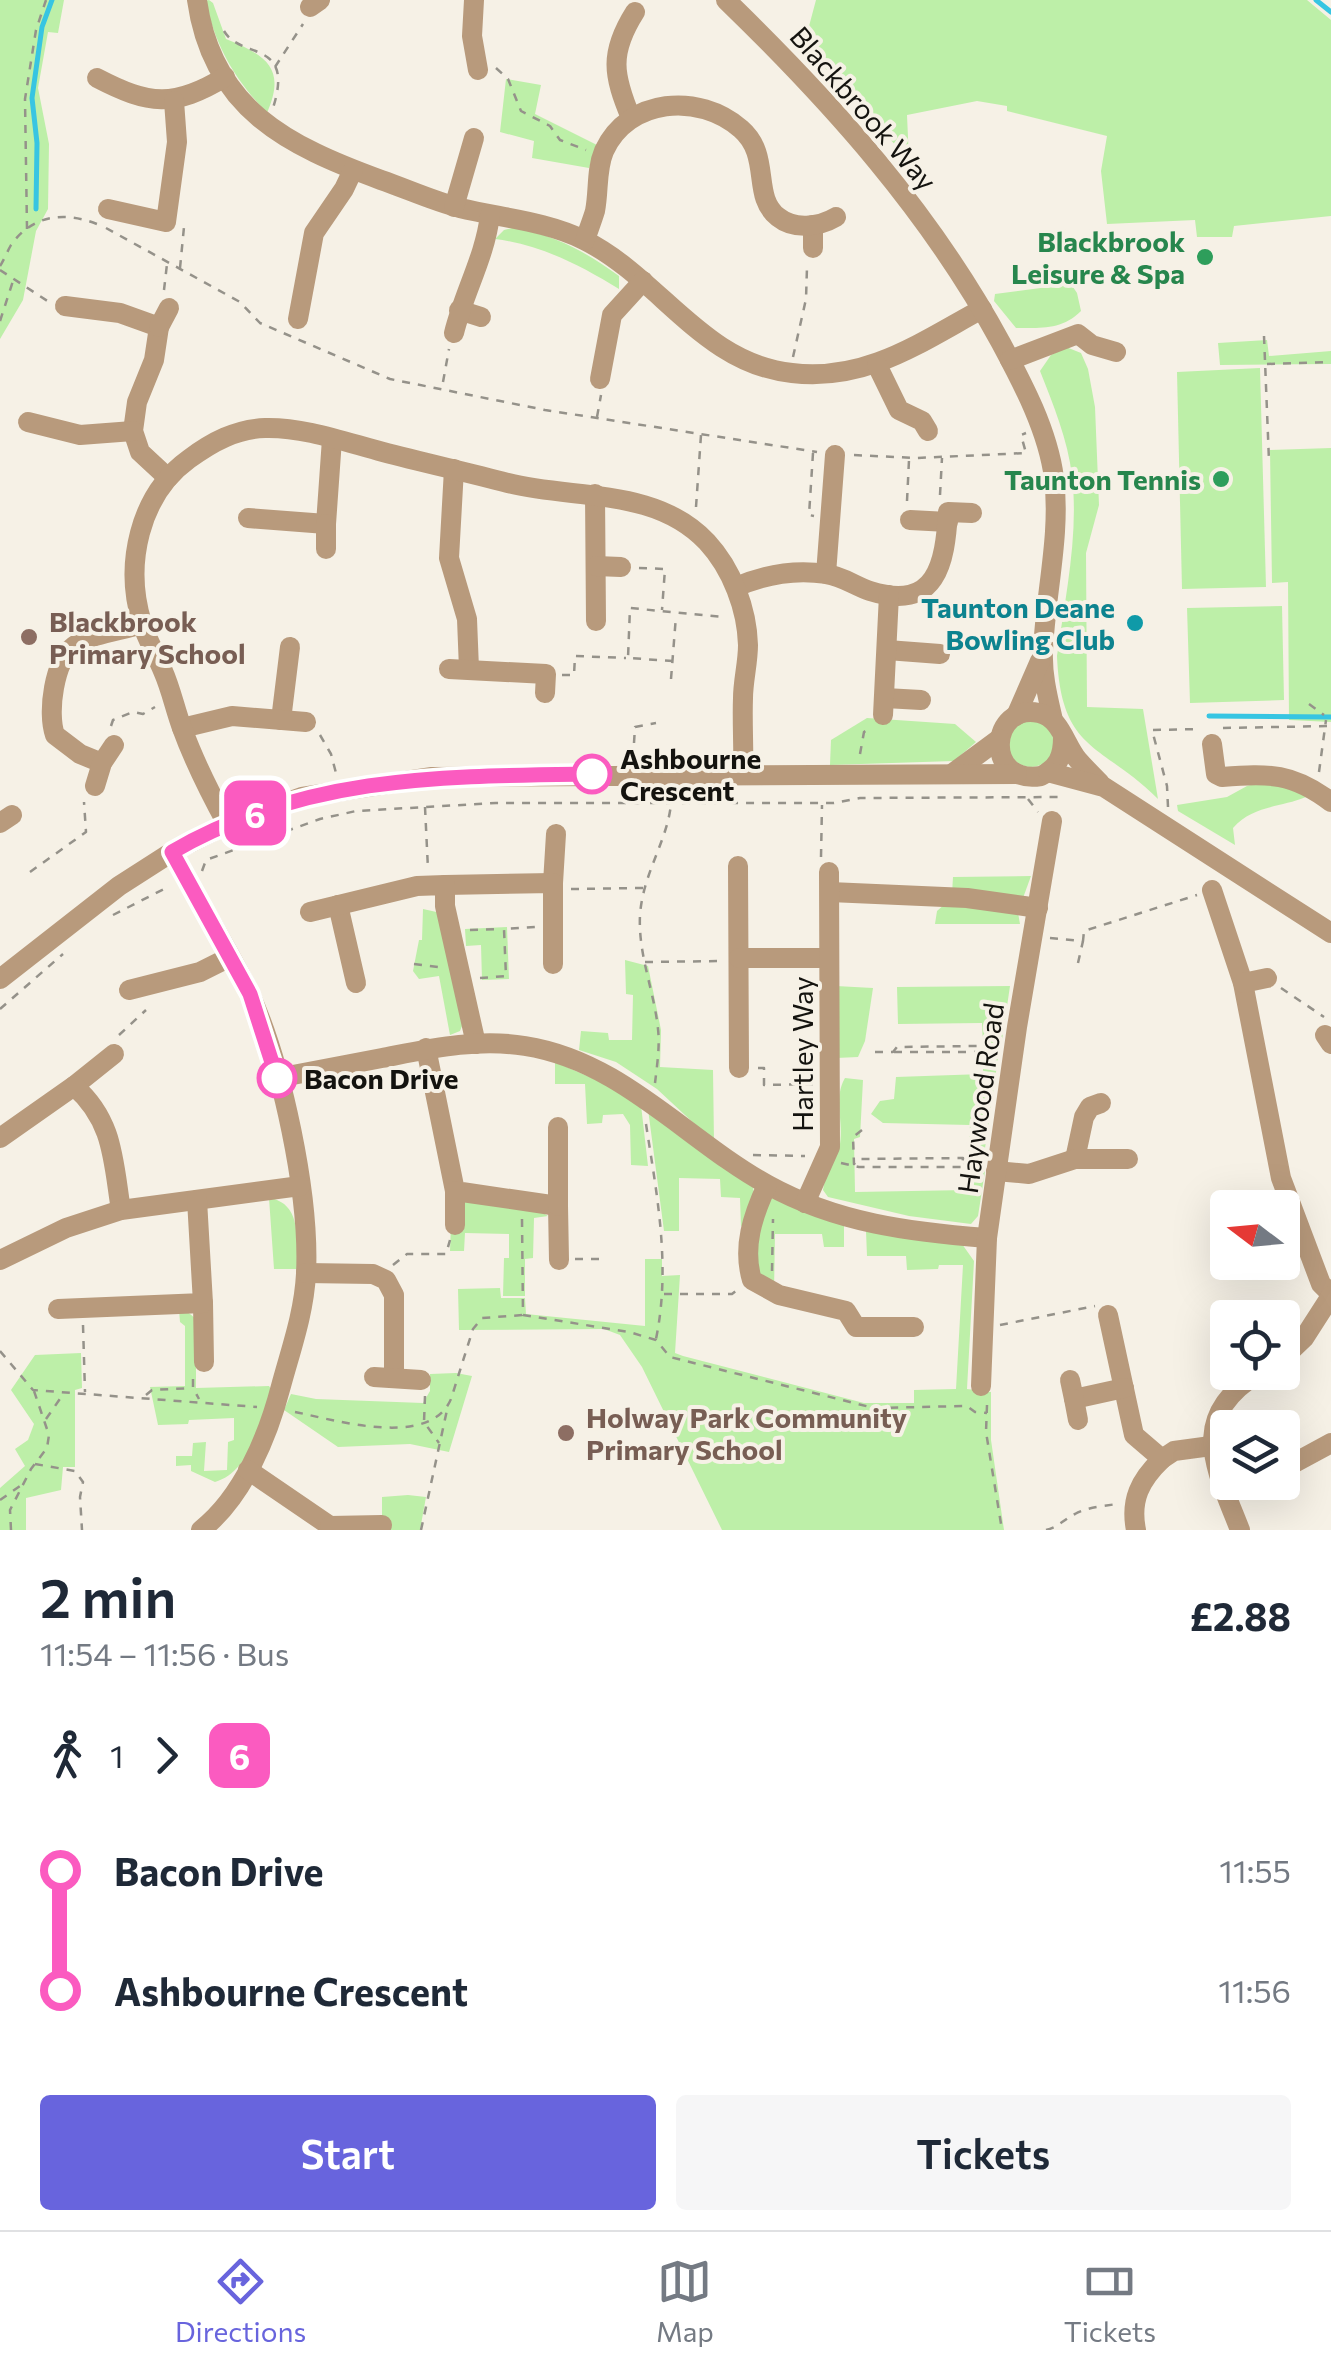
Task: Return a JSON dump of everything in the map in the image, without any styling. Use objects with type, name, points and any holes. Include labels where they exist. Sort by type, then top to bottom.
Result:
[{"type":"street","points":[[197,0],[202,28],[242,102],[294,145],[454,207],[559,229],[585,240],[643,281],[711,343],[754,364],[790,373],[846,374],[877,365],[982,308]]},
{"type":"street","points":[[474,0],[472,36],[480,71]]},
{"type":"street","name":"Blackbrook Way","points":[[726,0],[871,150],[944,247],[1010,360],[1041,428],[1054,479],[1043,654],[1058,729]]},
{"type":"street","points":[[625,19],[614,69],[631,118]]},
{"type":"street","points":[[97,78],[125,93],[174,101],[226,78]]},
{"type":"street","points":[[108,209],[175,224],[178,142],[174,101]]},
{"type":"street","points":[[585,240],[595,212],[602,156],[617,131],[631,118],[658,105],[704,110],[740,128],[754,144],[768,207],[780,219],[813,225],[836,217]]},
{"type":"street","points":[[454,207],[476,147]]},
{"type":"street","points":[[305,307],[314,234],[353,170]]},
{"type":"street","points":[[454,333],[478,270],[490,215]]},
{"type":"street","points":[[813,225],[813,248]]},
{"type":"street","points":[[600,379],[612,314],[643,281]]},
{"type":"street","points":[[460,310],[481,317]]},
{"type":"street","points":[[76,311],[164,317],[154,360],[137,402],[133,430],[140,452],[168,478]]},
{"type":"street","points":[[1010,360],[1078,334],[1092,345],[1116,352]]},
{"type":"street","points":[[877,365],[899,410],[927,422]]},
{"type":"street","points":[[42,420],[80,436],[133,430]]},
{"type":"street","points":[[227,824],[182,728],[142,624],[134,584],[138,544],[150,503],[168,478],[207,446],[241,431],[286,429],[530,488],[595,494],[651,507],[695,532],[722,562],[736,587],[745,619],[748,648],[742,774]]},
{"type":"street","points":[[326,549],[332,439]]},
{"type":"street","points":[[826,574],[840,508],[835,455]]},
{"type":"street","points":[[454,468],[449,558],[468,619],[459,669],[551,681]]},
{"type":"street","points":[[595,494],[596,621]]},
{"type":"street","points":[[736,587],[780,573],[826,574],[890,595],[926,586],[938,575],[944,560],[943,522],[948,512],[972,514]]},
{"type":"street","points":[[248,518],[326,524]]},
{"type":"street","points":[[910,520],[943,522]]},
{"type":"street","points":[[596,566],[621,567]]},
{"type":"street","points":[[890,595],[884,706],[921,700]]},
{"type":"street","points":[[102,763],[66,744],[41,719],[70,648],[142,624]]},
{"type":"street","points":[[281,720],[290,647]]},
{"type":"street","points":[[887,650],[940,654]]},
{"type":"street","name":"Blackbrook Way","points":[[1016,716],[1043,654]]},
{"type":"street","points":[[1017,774],[1002,759],[1003,728],[1016,716],[1035,712],[1058,729],[1079,761],[1104,787],[1331,933]]},
{"type":"street","points":[[182,728],[232,716],[306,722]]},
{"type":"street","points":[[1058,729],[1064,751],[1058,764],[1060,782]]},
{"type":"street","points":[[90,794],[111,739]]},
{"type":"street","points":[[953,773],[1000,739]]},
{"type":"street","points":[[1212,744],[1216,774],[1222,777],[1262,773],[1324,795]]},
{"type":"street","points":[[0,979],[120,886],[172,852],[227,824],[302,797],[339,790],[432,776],[632,774],[1017,774],[1104,787]]},
{"type":"street","name":"Haywood Road","points":[[981,1386],[988,1238],[996,1171],[1052,821]]},
{"type":"street","points":[[553,964],[556,834]]},
{"type":"street","points":[[172,852],[260,1021],[277,1078],[300,1186],[306,1273],[300,1319],[275,1409],[248,1470],[224,1506],[201,1530]]},
{"type":"street","points":[[738,866],[739,1068]]},
{"type":"street","points":[[829,882],[1038,908]]},
{"type":"street","name":"Hartley Way","points":[[805,1203],[830,1147],[829,882]]},
{"type":"street","points":[[437,885],[476,1044]]},
{"type":"street","points":[[310,912],[437,885],[553,886]]},
{"type":"street","points":[[1212,890],[1243,983],[1282,1178],[1321,1284],[1331,1295],[1300,1342]]},
{"type":"street","points":[[338,905],[356,983]]},
{"type":"street","points":[[129,990],[200,972],[230,957]]},
{"type":"street","name":"Hartley Way","points":[[739,960],[829,958]]},
{"type":"street","points":[[1243,983],[1267,978]]},
{"type":"street","points":[[277,1078],[426,1048],[517,1044],[586,1064],[648,1101],[771,1186],[805,1203],[838,1216],[900,1230],[988,1238]]},
{"type":"street","points":[[426,1048],[455,1191],[455,1224]]},
{"type":"street","points":[[2,1150],[114,1054]]},
{"type":"street","points":[[74,1086],[100,1112],[110,1141],[121,1210]]},
{"type":"street","points":[[1076,1158],[1084,1116],[1090,1107],[1101,1103]]},
{"type":"street","points":[[558,1127],[559,1260]]},
{"type":"street","points":[[996,1171],[1029,1174],[1076,1158],[1117,1164]]},
{"type":"street","points":[[0,1260],[66,1228],[121,1210],[300,1186]]},
{"type":"street","points":[[766,1290],[752,1280],[749,1269],[751,1222],[771,1186]]},
{"type":"street","points":[[455,1191],[558,1206]]},
{"type":"street","points":[[197,1200],[204,1362]]},
{"type":"street","points":[[306,1273],[380,1276],[392,1287],[384,1378],[420,1380]]},
{"type":"street","points":[[736,1291],[766,1290],[846,1311],[856,1326],[914,1327]]},
{"type":"street","points":[[58,1309],[203,1302]]},
{"type":"street","points":[[1108,1315],[1134,1435],[1162,1459]]},
{"type":"street","points":[[1078,1420],[1072,1390],[1124,1388]]},
{"type":"street","points":[[1221,1410],[1237,1390]]},
{"type":"street","points":[[1300,1468],[1331,1443]]},
{"type":"street","points":[[1134,1520],[1142,1482],[1162,1459],[1174,1452],[1210,1446]]},
{"type":"street","points":[[248,1470],[330,1528],[382,1525]]},
{"type":"street","points":[[1228,1500],[1240,1530]]},
{"type":"path","points":[[27,228],[24,98],[36,30],[46,0]]},
{"type":"path","points":[[274,68],[282,62],[315,4]]},
{"type":"path","points":[[220,21],[228,39],[260,51],[278,77],[278,90],[264,122]]},
{"type":"path","points":[[480,71],[508,79],[521,110],[550,126],[560,140],[602,156]]},
{"type":"path","points":[[76,311],[44,300],[0,268],[10,246],[27,228],[44,218],[63,215],[85,219],[240,302],[260,323],[390,379],[597,418],[835,455],[909,458],[1026,453],[1020,434],[1041,428]]},
{"type":"path","points":[[175,224],[186,230],[180,269]]},
{"type":"path","points":[[790,373],[806,299],[806,251],[813,248]]},
{"type":"path","points":[[164,317],[167,262]]},
{"type":"path","points":[[0,322],[14,280]]},
{"type":"path","points":[[443,382],[454,333]]},
{"type":"path","points":[[1264,336],[1268,461]]},
{"type":"path","points":[[1265,364],[1331,362]]},
{"type":"path","points":[[597,418],[600,379]]},
{"type":"path","points":[[695,532],[701,434]]},
{"type":"path","points":[[942,457],[943,522]]},
{"type":"path","points":[[909,458],[906,520],[910,520]]},
{"type":"path","points":[[621,567],[665,569],[662,612]]},
{"type":"path","points":[[628,658],[630,608],[745,619]]},
{"type":"path","points":[[672,679],[676,613]]},
{"type":"path","points":[[551,681],[574,676],[576,656],[673,661]]},
{"type":"path","points":[[111,739],[113,720],[133,712],[143,714],[172,698]]},
{"type":"path","points":[[1309,704],[1327,722],[1324,795]]},
{"type":"path","points":[[855,776],[864,732],[884,706]]},
{"type":"path","points":[[306,722],[324,740],[331,754],[339,790]]},
{"type":"path","points":[[632,774],[635,727],[656,723]]},
{"type":"path","points":[[202,872],[206,860],[320,819],[356,811],[424,806],[822,803],[1060,782],[1060,814],[1052,821]]},
{"type":"path","points":[[30,872],[86,832],[90,794]]},
{"type":"path","points":[[822,803],[821,862],[829,882]]},
{"type":"path","points":[[656,1340],[664,1251],[644,1109],[655,1082],[658,1031],[640,938],[644,888],[672,804]]},
{"type":"path","points":[[424,806],[437,885]]},
{"type":"path","points":[[553,886],[644,888]]},
{"type":"path","points":[[114,914],[167,887]]},
{"type":"path","points":[[1078,963],[1084,931],[1212,890]]},
{"type":"path","points":[[451,930],[553,927]]},
{"type":"path","points":[[414,964],[461,974],[506,976],[504,928]]},
{"type":"path","points":[[1033,936],[1083,942]]},
{"type":"path","points":[[0,1009],[73,946]]},
{"type":"path","points":[[644,962],[739,960]]},
{"type":"path","points":[[1267,978],[1328,1020],[1328,1040]]},
{"type":"path","points":[[114,1054],[112,1042],[146,1010]]},
{"type":"path","points":[[875,1052],[978,1054],[980,1051],[978,1046],[898,1047],[893,1052]]},
{"type":"path","points":[[739,1068],[764,1068],[764,1085],[830,1084]]},
{"type":"path","points":[[858,1167],[962,1167],[963,1163],[963,1158],[911,1158],[858,1159],[854,1164],[853,1137],[866,1126]]},
{"type":"path","points":[[722,1154],[826,1156]]},
{"type":"path","points":[[766,1290],[771,1186]]},
{"type":"path","points":[[522,1202],[524,1316],[545,1316],[656,1340],[670,1357],[864,1406],[967,1406],[974,1412],[987,1413]]},
{"type":"path","points":[[380,1276],[408,1254],[446,1254],[455,1224]]},
{"type":"path","points":[[559,1260],[602,1259]]},
{"type":"path","points":[[663,1294],[736,1291]]},
{"type":"path","points":[[984,1328],[1094,1305],[1108,1315]]},
{"type":"path","points":[[83,1309],[85,1392]]},
{"type":"path","points":[[0,1365],[6,1359]]},
{"type":"path","points":[[201,1402],[193,1388],[193,1363],[204,1362]]},
{"type":"path","points":[[420,1380],[426,1380],[424,1422],[439,1443]]},
{"type":"path","points":[[981,1386],[986,1390],[986,1432],[1002,1530]]},
{"type":"path","points":[[145,1396],[152,1390],[193,1388]]},
{"type":"path","points":[[11,1530],[10,1510],[48,1448],[50,1435],[33,1390]]},
{"type":"path","points":[[45,1422],[65,1392]]},
{"type":"path","points":[[421,1530],[447,1410]]},
{"type":"path","points":[[35,1464],[74,1471],[83,1482],[82,1530]]},
{"type":"path","points":[[0,1500],[22,1485]]},
{"type":"path","points":[[1046,1530],[1059,1527],[1071,1515],[1084,1510],[1120,1503],[1134,1520]]},
{"type":"green space","points":[[0,0],[64,0],[58,33],[48,32],[38,88],[49,144],[48,209],[36,231],[23,300],[0,339]]},
{"type":"green space","points":[[209,0],[226,39],[252,51],[269,65],[275,84],[267,113],[221,48],[205,1]]},
{"type":"green space","points":[[816,0],[1307,0],[1331,20],[1331,216],[1234,226],[1232,237],[1197,237],[1195,220],[1107,224],[1101,171],[1107,136],[977,101],[907,115],[909,160],[804,45]]},
{"type":"green space","points":[[506,79],[541,85],[535,114],[597,145],[589,168],[532,158],[534,141],[500,132]]},
{"type":"green space","points":[[516,227],[558,240],[594,259],[619,276],[619,289],[560,257],[495,239],[504,230]]},
{"type":"green space","points":[[1071,284],[1081,311],[1051,327],[1016,328],[994,301],[995,294]]},
{"type":"green space","points":[[1267,340],[1269,356],[1331,351],[1331,364],[1220,365],[1218,343]]},
{"type":"green space","points":[[1066,347],[1081,353],[1095,407],[1099,505],[1086,553],[1087,707],[1143,709],[1158,799],[1088,743],[1076,729],[1060,688],[1057,656],[1070,566],[1074,498],[1067,449],[1040,371],[1051,355]]},
{"type":"green space","name":"Taunton Tennis","points":[[1260,368],[1266,587],[1182,589],[1177,372]]},
{"type":"green space","points":[[1331,448],[1331,722],[1289,720],[1288,582],[1272,583],[1270,450]]},
{"type":"green space","points":[[1282,606],[1284,700],[1190,703],[1187,608]]},
{"type":"green space","points":[[867,718],[955,724],[976,742],[954,761],[830,765],[831,740]]},
{"type":"green space","points":[[1031,721],[1047,728],[1054,744],[1047,760],[1031,767],[1015,760],[1008,744],[1015,728]]},
{"type":"green space","points":[[1265,781],[1291,786],[1306,797],[1249,815],[1233,828],[1235,845],[1178,811],[1177,805],[1227,797]]},
{"type":"green space","points":[[1031,876],[1023,898],[952,894],[953,877]]},
{"type":"green space","points":[[946,903],[1018,913],[1020,924],[935,924],[937,911]]},
{"type":"green space","points":[[423,909],[441,913],[464,1021],[460,1031],[450,1035],[439,976],[419,979],[413,971],[422,940]]},
{"type":"green space","points":[[507,927],[509,979],[482,980],[481,945],[466,946],[465,929]]},
{"type":"green space","points":[[625,960],[648,966],[661,1030],[660,1067],[713,1070],[714,1142],[657,1089],[616,1062],[579,1050],[581,1031],[608,1033],[609,1040],[632,1040],[633,995],[626,994]]},
{"type":"green space","points":[[836,986],[873,988],[865,1041],[858,1057],[836,1058]]},
{"type":"green space","points":[[1010,986],[1001,1047],[983,1045],[982,1023],[898,1024],[897,987]]},
{"type":"green space","points":[[983,1057],[998,1058],[983,1162],[968,1162],[970,1125],[883,1123],[871,1114],[880,1101],[894,1099],[896,1077],[983,1074]]},
{"type":"green space","points":[[555,1062],[608,1085],[641,1105],[648,1166],[631,1165],[630,1125],[623,1114],[603,1115],[602,1123],[587,1124],[585,1084],[555,1084]]},
{"type":"green space","points":[[845,1078],[863,1080],[860,1137],[854,1139],[855,1192],[968,1190],[969,1170],[985,1171],[978,1216],[971,1224],[909,1216],[828,1197],[823,1190],[840,1144],[840,1094]]},
{"type":"green space","points":[[648,1109],[753,1187],[755,1200],[741,1227],[740,1198],[721,1197],[720,1179],[679,1178],[679,1231],[664,1231]]},
{"type":"green space","points":[[463,1196],[538,1210],[548,1216],[534,1218],[533,1258],[525,1259],[525,1296],[503,1296],[509,1234],[465,1233],[464,1251],[450,1251],[451,1224]]},
{"type":"green space","points":[[767,1196],[844,1224],[844,1247],[824,1247],[822,1234],[775,1234],[774,1291],[755,1278],[753,1257]]},
{"type":"green space","points":[[269,1198],[288,1207],[293,1216],[299,1269],[274,1269]]},
{"type":"green space","points":[[866,1231],[962,1244],[974,1261],[967,1389],[991,1392],[991,1440],[1004,1530],[722,1530],[642,1367],[620,1335],[604,1329],[459,1330],[458,1289],[500,1288],[501,1298],[525,1298],[526,1314],[645,1326],[645,1259],[662,1259],[662,1276],[680,1275],[675,1353],[864,1403],[914,1403],[914,1390],[956,1389],[963,1265],[907,1270],[906,1256],[867,1256]]},
{"type":"green space","points":[[184,1309],[196,1319],[196,1388],[269,1386],[273,1392],[245,1457],[227,1477],[215,1482],[191,1471],[191,1465],[176,1466],[176,1456],[192,1456],[193,1443],[206,1442],[204,1471],[227,1470],[234,1418],[158,1425],[150,1387],[185,1386],[185,1326],[180,1322],[179,1310]]},
{"type":"green space","points":[[81,1353],[82,1388],[75,1390],[75,1467],[63,1467],[61,1490],[26,1498],[26,1530],[0,1530],[0,1488],[25,1466],[15,1449],[28,1440],[34,1424],[11,1390],[35,1355]]},
{"type":"green space","points":[[430,1374],[472,1376],[449,1452],[410,1444],[338,1447],[284,1410],[291,1394],[316,1399],[423,1403],[430,1391]]},
{"type":"green space","points":[[382,1497],[426,1497],[420,1530],[382,1530]]},
{"type":"waterway","points":[[36,209],[37,143],[32,98],[42,27],[52,0]]},
{"type":"waterway","points":[[1316,0],[1331,12]]},
{"type":"waterway","points":[[1209,716],[1331,717]]},
{"type":"bus line","name":"6","points":[[277,1078],[250,994],[172,852],[264,810],[347,788],[432,776],[592,774]]},
{"type":"place","name":"Blackbrook Leisure & Spa","points":[[1205,257]]},
{"type":"place","name":"Taunton Tennis","points":[[1221,479]]},
{"type":"place","name":"Taunton Deane Bowling Club","points":[[1135,623]]},
{"type":"place","name":"Blackbrook Primary School","points":[[29,637]]},
{"type":"place","name":"Ashbourne Crescent","points":[[592,774]]},
{"type":"place","name":"Bacon Drive","points":[[277,1078]]},
{"type":"place","name":"Holway Park Community Primary School","points":[[566,1433]]}]
